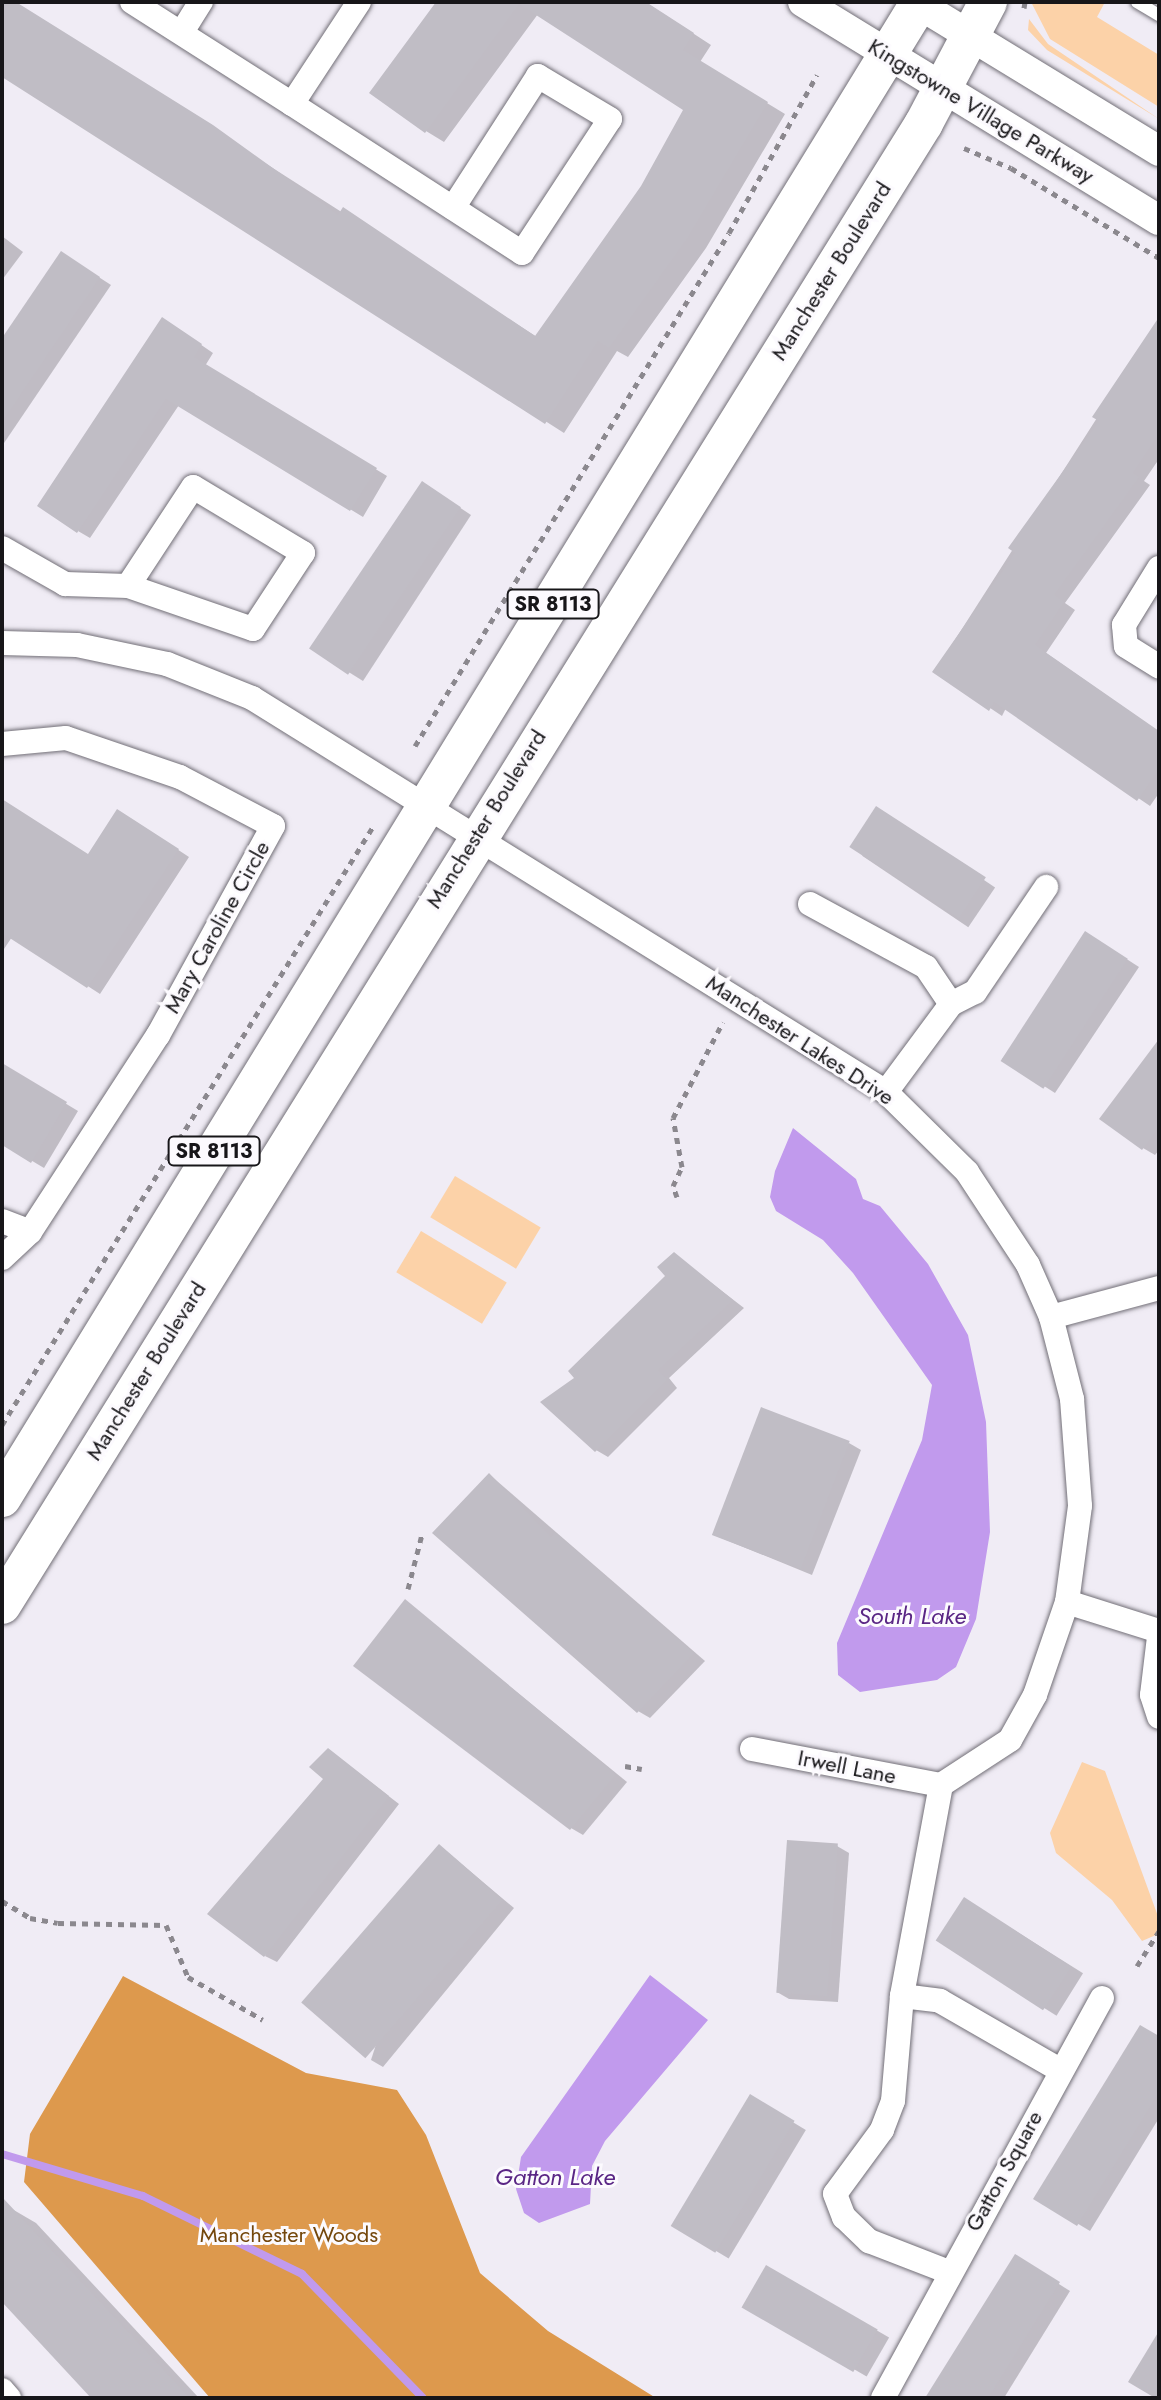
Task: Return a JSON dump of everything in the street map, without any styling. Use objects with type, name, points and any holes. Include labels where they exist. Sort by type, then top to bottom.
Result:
[{"type":"main road","name":"SR 8113","points":[[2,1498],[890,56],[918,3]]},
{"type":"main road","name":"SR 8113","points":[[970,35],[1012,4]]},
{"type":"main road","name":"Manchester Boulevard","points":[[2,1605],[476,835],[942,88],[970,35]]},
{"type":"street","points":[[132,2],[522,253],[610,119],[538,76],[453,208]]},
{"type":"street","points":[[182,32],[201,2]]},
{"type":"street","points":[[292,104],[359,2]]},
{"type":"street","name":"Kingstowne Village Parkway","points":[[803,2],[1159,220]]},
{"type":"street","points":[[918,3],[1159,151]]},
{"type":"street","points":[[2,548],[65,584],[128,586],[253,629],[303,553],[193,487],[128,586]]},
{"type":"street","points":[[1159,568],[1124,625],[1126,646],[1159,667]]},
{"type":"street","name":"Manchester Lakes Drive","points":[[2,643],[77,645],[213,680],[428,805],[886,1092],[996,1211],[1051,1317],[1080,1465],[1067,1602],[1035,1695],[1010,1740],[941,1785]]},
{"type":"street","name":"Mary Caroline Circle","points":[[2,744],[66,738],[180,777],[273,826],[158,1035],[30,1232],[2,1258]]},
{"type":"street","points":[[886,1092],[951,1004],[975,992],[1046,887]]},
{"type":"street","points":[[810,904],[926,967],[951,1004]]},
{"type":"street","points":[[2,1221],[30,1232]]},
{"type":"street","points":[[1051,1317],[1159,1288]]},
{"type":"street","points":[[1067,1602],[1159,1634],[1152,1695],[1159,1717]]},
{"type":"street","name":"Irwell Lane","points":[[752,1749],[941,1785]]},
{"type":"street","points":[[941,1785],[902,1996],[893,2101],[882,2130],[835,2194],[844,2217],[869,2241],[949,2272]]},
{"type":"street","points":[[902,1996],[940,2001],[1060,2070]]},
{"type":"street","name":"Gatton Square","points":[[883,2398],[949,2272],[1102,1998]]},
{"type":"street","points":[[2,2390],[9,2398]]},
{"type":"lane","points":[[1137,2],[1159,15]]},
{"type":"path","points":[[415,746],[753,194],[817,75]]},
{"type":"path","points":[[964,148],[1011,168],[1159,258]]},
{"type":"path","points":[[2,1425],[375,824]]},
{"type":"path","points":[[677,1197],[673,1186],[682,1167],[673,1118],[723,1022]]},
{"type":"path","points":[[408,1589],[422,1534]]},
{"type":"path","points":[[625,1766],[642,1769]]},
{"type":"path","points":[[2,1901],[30,1918],[58,1923],[166,1925],[188,1977],[263,2020]]},
{"type":"path","points":[[1137,1966],[1159,1931]]},
{"type":"shaded area","points":[[1031,2],[1105,2],[1097,17],[1159,55],[1159,107],[1050,39]]},
{"type":"shaded area","points":[[1029,19],[1048,44],[1159,119],[1047,50],[1028,30]]},
{"type":"shaded area","points":[[455,1176],[541,1228],[516,1269],[430,1217]]},
{"type":"shaded area","points":[[421,1231],[507,1283],[482,1324],[396,1272]]},
{"type":"shaded area","points":[[1082,1762],[1105,1771],[1159,1919],[1156,1935],[1142,1941],[1112,1900],[1056,1853],[1050,1833]]},
{"type":"green space","name":"Manchester Woods","points":[[123,1976],[306,2073],[397,2090],[426,2135],[480,2273],[548,2331],[656,2398],[210,2398],[24,2182],[30,2134]]},
{"type":"water","name":"South Lake","points":[[793,1128],[856,1179],[863,1199],[880,1206],[928,1264],[968,1335],[986,1422],[990,1532],[976,1619],[956,1667],[937,1680],[860,1692],[838,1675],[837,1643],[922,1440],[932,1385],[853,1273],[823,1240],[776,1211],[770,1197],[775,1171]]},
{"type":"water","name":"Gatton Lake","points":[[650,1975],[708,2020],[605,2141],[592,2166],[590,2204],[539,2223],[524,2213],[516,2189],[521,2157]]},
{"type":"building","points":[[2,2],[16,2],[213,125],[338,215],[343,207],[535,336],[641,186],[683,110],[519,4],[425,133],[369,93],[436,2],[646,2],[694,33],[683,50],[768,102],[688,237],[609,348],[598,341],[545,424],[2,77]]},
{"type":"building","points":[[61,251],[100,277],[2,422],[2,338]]},
{"type":"building","points":[[162,317],[202,344],[194,357],[377,468],[350,511],[166,399],[77,533],[37,506]]},
{"type":"building","points":[[1159,317],[1159,434],[1133,473],[1139,477],[1054,595],[1064,602],[1035,645],[1159,731],[1159,769],[1137,801],[994,702],[989,711],[932,672],[1015,553],[1008,548],[1099,421],[1092,417]]},
{"type":"building","points":[[422,481],[461,507],[348,675],[309,648]]},
{"type":"building","points":[[2,799],[88,854],[117,809],[179,849],[87,988],[2,933]]},
{"type":"building","points":[[876,806],[986,877],[959,918],[849,847]]},
{"type":"building","points":[[1085,931],[1128,959],[1043,1089],[1001,1061]]},
{"type":"building","points":[[1159,1039],[1159,1127],[1142,1150],[1099,1119]]},
{"type":"building","points":[[2,1063],[67,1102],[31,1163],[2,1145]]},
{"type":"building","points":[[674,1252],[733,1300],[658,1370],[667,1380],[595,1452],[540,1402],[574,1378],[568,1371],[665,1276],[657,1267]]},
{"type":"building","points":[[761,1407],[850,1441],[801,1569],[712,1535]]},
{"type":"building","points":[[489,1473],[551,1537],[555,1532],[694,1653],[637,1713],[432,1533]]},
{"type":"building","points":[[405,1599],[616,1774],[570,1830],[353,1666]]},
{"type":"building","points":[[328,1748],[389,1796],[264,1957],[207,1914],[323,1779],[309,1767]]},
{"type":"building","points":[[787,1840],[838,1844],[827,1996],[776,1993]]},
{"type":"building","points":[[439,1844],[503,1900],[365,2058],[301,2002]]},
{"type":"building","points":[[964,1897],[1071,1967],[1043,2010],[936,1941]]},
{"type":"building","points":[[1140,2025],[1159,2036],[1159,2092],[1077,2226],[1033,2199]]},
{"type":"building","points":[[750,2094],[795,2121],[715,2253],[671,2226]]},
{"type":"building","points":[[2,2197],[190,2398],[91,2398],[2,2302]]},
{"type":"building","points":[[1015,2254],[1060,2282],[988,2398],[925,2398]]},
{"type":"building","points":[[766,2265],[878,2330],[853,2372],[742,2307]]},
{"type":"building","points":[[1159,2331],[1159,2398],[1155,2398],[1128,2382]]},
{"type":"waterway","points":[[2,2154],[143,2196],[302,2274],[423,2398]]}]
